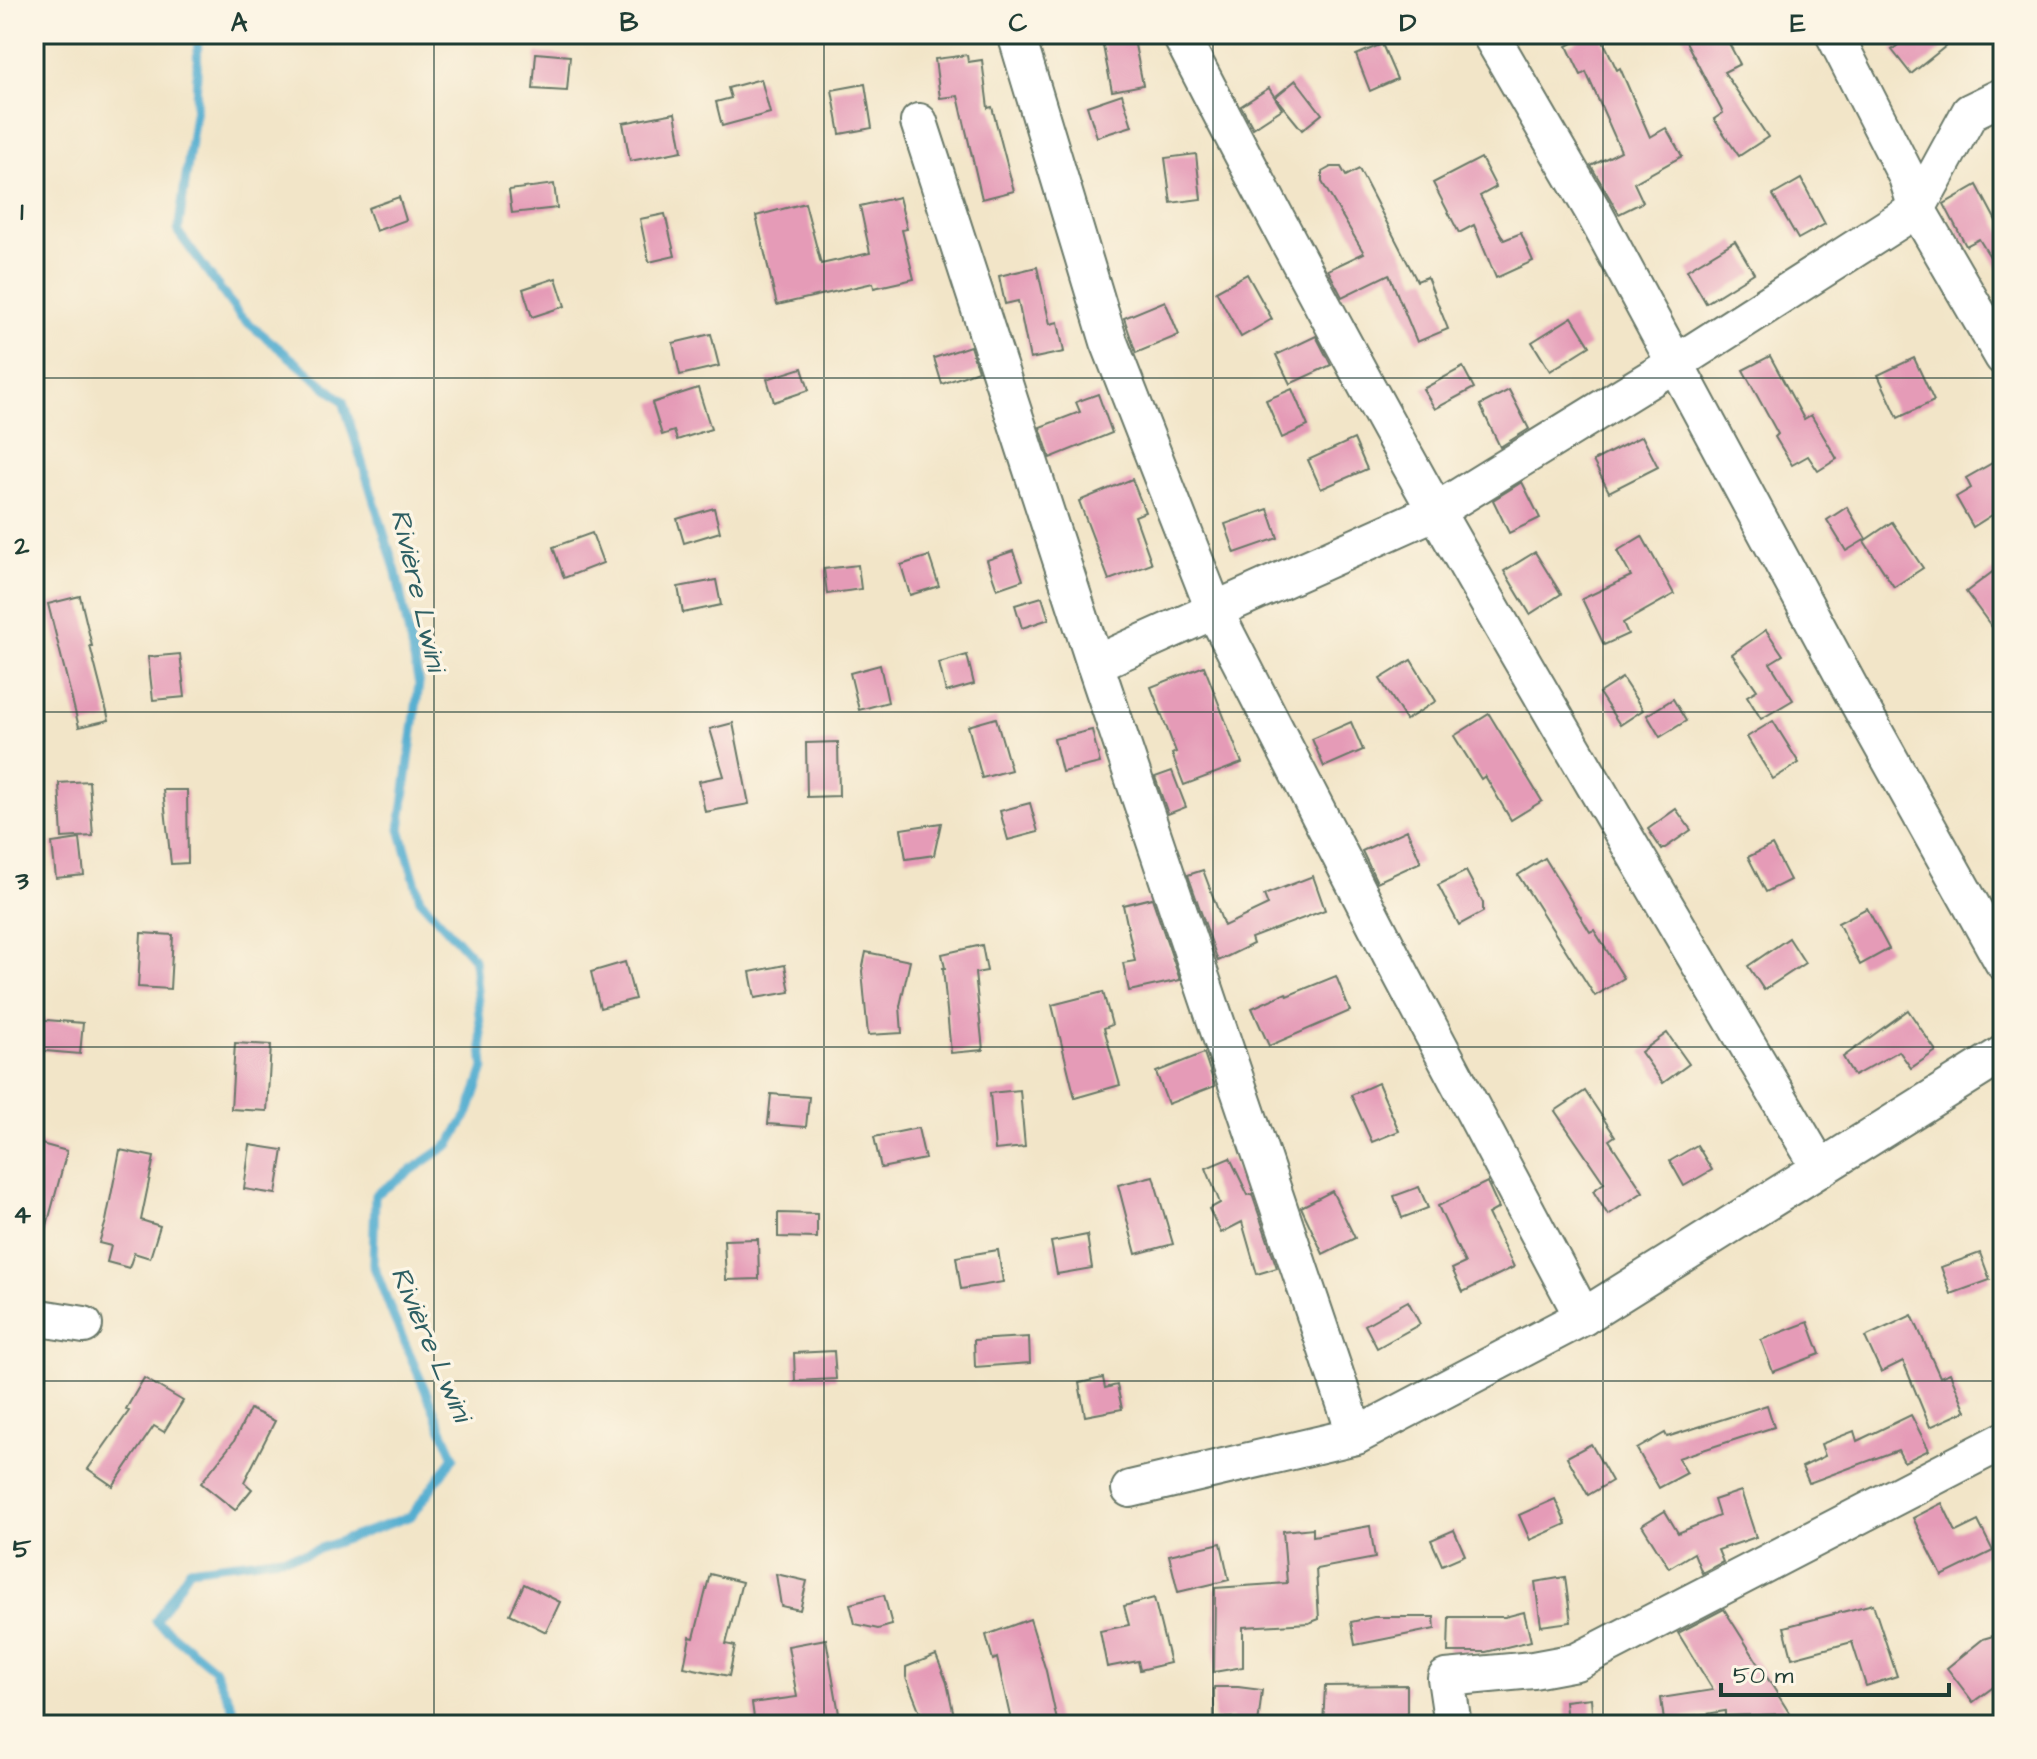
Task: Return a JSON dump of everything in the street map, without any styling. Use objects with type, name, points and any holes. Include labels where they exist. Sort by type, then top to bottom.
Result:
[{"type":"street","points":[[1016,34],[1109,342],[1215,612],[1402,976],[1583,1317]]},
{"type":"street","points":[[1180,34],[1262,193],[1436,511],[1820,1168]]},
{"type":"street","points":[[1490,34],[1593,211],[1843,674],[2003,962]]},
{"type":"street","points":[[1834,34],[1907,177],[1917,209],[2003,357]]},
{"type":"street","points":[[1095,664],[1436,511],[1676,363],[1917,209],[1970,112],[2003,96]]},
{"type":"street","points":[[919,122],[1095,664],[1356,1436]]},
{"type":"street","points":[[1130,1489],[1356,1436],[1583,1317],[2003,1054]]},
{"type":"street","points":[[34,1317],[84,1325]]},
{"type":"street","points":[[1453,1725],[1446,1678],[1533,1670],[1576,1662],[2003,1441]]},
{"type":"building","points":[[1591,34],[1600,34],[1617,70],[1620,68],[1650,137],[1666,128],[1682,156],[1634,183],[1643,202],[1619,214],[1591,166],[1621,151],[1586,72],[1581,75],[1567,46]]},
{"type":"building","points":[[1682,34],[1724,34],[1740,64],[1724,72],[1768,137],[1739,156],[1714,119],[1723,113]]},
{"type":"building","points":[[1911,34],[1961,34],[1911,74],[1892,50]]},
{"type":"building","points":[[1133,35],[1143,85],[1112,91],[1102,41]]},
{"type":"building","points":[[1382,44],[1397,79],[1370,91],[1356,55]]},
{"type":"building","points":[[536,53],[570,56],[567,91],[533,89]]},
{"type":"building","points":[[967,55],[968,62],[982,60],[988,108],[992,107],[1014,191],[982,199],[958,96],[940,98],[935,59]]},
{"type":"building","points":[[761,79],[770,113],[722,126],[716,102],[731,98],[728,88]]},
{"type":"building","points":[[1296,80],[1322,114],[1302,130],[1275,97]]},
{"type":"building","points":[[865,84],[872,128],[840,134],[832,90]]},
{"type":"building","points":[[1269,88],[1282,109],[1253,128],[1241,106]]},
{"type":"building","points":[[1122,94],[1132,126],[1097,137],[1087,106]]},
{"type":"building","points":[[675,113],[682,151],[630,161],[623,123]]},
{"type":"building","points":[[1196,154],[1201,199],[1171,203],[1165,158]]},
{"type":"building","points":[[1481,158],[1496,187],[1480,196],[1504,240],[1521,233],[1533,261],[1496,278],[1474,225],[1459,233],[1433,183]]},
{"type":"building","points":[[1331,167],[1341,167],[1346,176],[1359,169],[1417,281],[1427,277],[1448,329],[1417,342],[1389,274],[1342,297],[1328,270],[1364,253],[1322,182],[1322,172]]},
{"type":"building","points":[[1801,179],[1825,224],[1798,239],[1773,195]]},
{"type":"building","points":[[554,184],[557,208],[512,213],[509,190]]},
{"type":"building","points":[[1977,185],[2003,234],[2003,278],[1979,239],[1966,246],[1944,204]]},
{"type":"building","points":[[399,197],[406,220],[376,231],[368,208]]},
{"type":"building","points":[[899,197],[907,229],[902,230],[914,279],[874,288],[873,283],[777,305],[756,216],[805,203],[821,264],[870,253],[860,206]]},
{"type":"building","points":[[665,214],[675,256],[649,262],[640,219]]},
{"type":"building","points":[[1735,241],[1754,273],[1706,303],[1687,270]]},
{"type":"building","points":[[1037,267],[1050,324],[1058,322],[1064,352],[1030,359],[1018,301],[1005,304],[999,276]]},
{"type":"building","points":[[1247,274],[1272,319],[1241,337],[1216,291]]},
{"type":"building","points":[[556,278],[565,306],[532,317],[523,289]]},
{"type":"building","points":[[1165,301],[1179,335],[1136,353],[1124,318]]},
{"type":"building","points":[[1572,317],[1590,346],[1550,371],[1532,342]]},
{"type":"building","points":[[711,334],[719,366],[680,375],[673,343]]},
{"type":"building","points":[[1316,336],[1331,365],[1290,384],[1276,355]]},
{"type":"building","points":[[970,346],[978,371],[942,384],[934,358]]},
{"type":"building","points":[[1770,356],[1804,419],[1811,415],[1837,459],[1818,471],[1808,456],[1792,465],[1743,370]]},
{"type":"building","points":[[1914,358],[1934,401],[1898,418],[1878,375]]},
{"type":"building","points":[[1463,367],[1474,388],[1435,409],[1423,389]]},
{"type":"building","points":[[802,368],[809,390],[774,402],[767,379]]},
{"type":"building","points":[[698,388],[711,429],[677,440],[674,431],[662,435],[652,403]]},
{"type":"building","points":[[1292,389],[1308,426],[1282,438],[1266,400]]},
{"type":"building","points":[[1509,390],[1529,429],[1500,447],[1480,405]]},
{"type":"building","points":[[1098,394],[1112,433],[1050,458],[1040,427],[1080,412],[1076,402]]},
{"type":"building","points":[[1642,436],[1658,467],[1609,492],[1593,461]]},
{"type":"building","points":[[1354,439],[1367,469],[1321,489],[1308,460]]},
{"type":"building","points":[[2003,457],[2003,508],[1973,527],[1956,497],[1971,488],[1966,478]]},
{"type":"building","points":[[1132,479],[1145,512],[1135,516],[1152,564],[1109,580],[1079,501]]},
{"type":"building","points":[[1522,482],[1540,518],[1509,533],[1493,500]]},
{"type":"building","points":[[1847,507],[1866,539],[1846,551],[1827,520]]},
{"type":"building","points":[[714,508],[720,532],[684,543],[677,519]]},
{"type":"building","points":[[1268,509],[1278,538],[1235,553],[1225,524]]},
{"type":"building","points":[[1892,522],[1923,568],[1894,587],[1864,541]]},
{"type":"building","points":[[592,533],[603,563],[564,578],[553,547]]},
{"type":"building","points":[[1642,536],[1674,594],[1623,623],[1628,634],[1604,645],[1582,599],[1631,576],[1617,551]]},
{"type":"building","points":[[1013,551],[1023,580],[997,589],[987,560]]},
{"type":"building","points":[[1535,552],[1561,594],[1530,614],[1504,571]]},
{"type":"building","points":[[929,556],[939,586],[910,595],[901,565]]},
{"type":"building","points":[[2003,564],[2003,642],[1966,592]]},
{"type":"building","points":[[858,565],[861,589],[827,594],[824,569]]},
{"type":"building","points":[[716,580],[721,605],[683,613],[678,587]]},
{"type":"building","points":[[80,596],[109,720],[79,727],[48,604]]},
{"type":"building","points":[[1042,597],[1049,619],[1022,628],[1015,605]]},
{"type":"building","points":[[1766,630],[1783,655],[1770,663],[1793,700],[1761,719],[1747,696],[1757,690],[1732,654]]},
{"type":"building","points":[[180,654],[185,697],[153,700],[148,657]]},
{"type":"building","points":[[967,655],[974,684],[946,692],[939,663]]},
{"type":"building","points":[[1411,660],[1436,701],[1406,720],[1380,679]]},
{"type":"building","points":[[880,665],[888,702],[859,710],[850,673]]},
{"type":"building","points":[[1204,666],[1242,763],[1184,785],[1172,754],[1176,752],[1151,687]]},
{"type":"building","points":[[1622,678],[1643,710],[1620,725],[1599,693]]},
{"type":"building","points":[[1673,699],[1686,721],[1660,737],[1647,715]]},
{"type":"building","points":[[1489,714],[1542,801],[1511,820],[1485,776],[1481,779],[1454,736]]},
{"type":"building","points":[[996,718],[1011,770],[982,778],[968,726]]},
{"type":"building","points":[[1773,721],[1799,763],[1773,779],[1747,737]]},
{"type":"building","points":[[1351,722],[1363,750],[1324,767],[1312,739]]},
{"type":"building","points":[[733,723],[749,804],[705,812],[699,781],[724,776],[710,729]]},
{"type":"building","points":[[1092,730],[1100,763],[1062,772],[1054,739]]},
{"type":"building","points":[[838,742],[839,796],[807,797],[806,743]]},
{"type":"building","points":[[1172,771],[1186,807],[1168,814],[1155,777]]},
{"type":"building","points":[[89,781],[93,836],[62,838],[59,783]]},
{"type":"building","points":[[163,790],[187,790],[188,863],[171,864]]},
{"type":"building","points":[[1030,803],[1038,832],[1008,840],[1000,811]]},
{"type":"building","points":[[1676,809],[1691,830],[1662,850],[1648,829]]},
{"type":"building","points":[[941,823],[934,855],[906,859],[901,829]]},
{"type":"building","points":[[1407,830],[1421,862],[1377,882],[1362,851]]},
{"type":"building","points":[[80,839],[84,875],[56,878],[52,843]]},
{"type":"building","points":[[1772,845],[1790,880],[1766,892],[1748,857]]},
{"type":"building","points":[[1545,858],[1590,932],[1594,930],[1624,978],[1595,996],[1518,875]]},
{"type":"building","points":[[1203,870],[1224,926],[1268,905],[1264,895],[1313,876],[1325,910],[1251,938],[1253,944],[1218,961],[1188,875]]},
{"type":"building","points":[[1466,871],[1483,903],[1483,912],[1459,925],[1438,885]]},
{"type":"building","points":[[1152,898],[1180,980],[1129,991],[1123,963],[1135,961],[1123,905]]},
{"type":"building","points":[[1867,908],[1889,949],[1860,965],[1838,923]]},
{"type":"building","points":[[141,933],[173,935],[170,989],[138,987]]},
{"type":"building","points":[[1789,938],[1805,963],[1764,990],[1748,966]]},
{"type":"building","points":[[982,945],[987,971],[975,973],[983,1050],[951,1053],[942,954]]},
{"type":"building","points":[[866,952],[910,961],[900,1006],[902,1033],[868,1035],[862,971]]},
{"type":"building","points":[[625,962],[635,999],[600,1008],[591,972]]},
{"type":"building","points":[[785,965],[790,992],[755,998],[750,972]]},
{"type":"building","points":[[1336,976],[1350,1011],[1269,1046],[1252,1008]]},
{"type":"building","points":[[1103,992],[1112,1025],[1104,1028],[1120,1085],[1075,1098],[1052,1005]]},
{"type":"building","points":[[1908,1010],[1936,1051],[1911,1068],[1899,1051],[1854,1076],[1843,1057]]},
{"type":"building","points":[[34,1019],[83,1023],[80,1054],[34,1050]]},
{"type":"building","points":[[1667,1033],[1689,1064],[1663,1083],[1641,1052]]},
{"type":"building","points":[[235,1043],[271,1045],[267,1111],[231,1109]]},
{"type":"building","points":[[1204,1053],[1215,1086],[1168,1104],[1156,1072]]},
{"type":"building","points":[[1378,1083],[1399,1131],[1372,1142],[1351,1095]]},
{"type":"building","points":[[1020,1090],[1025,1147],[995,1150],[990,1093]]},
{"type":"building","points":[[1585,1091],[1615,1136],[1609,1140],[1643,1192],[1608,1215],[1593,1191],[1604,1183],[1555,1111]]},
{"type":"building","points":[[771,1094],[809,1097],[806,1127],[768,1124]]},
{"type":"building","points":[[918,1128],[925,1159],[881,1168],[874,1137]]},
{"type":"building","points":[[34,1142],[67,1151],[42,1244],[34,1243]]},
{"type":"building","points":[[250,1145],[283,1150],[276,1194],[244,1189]]},
{"type":"building","points":[[1697,1145],[1712,1170],[1684,1186],[1670,1161]]},
{"type":"building","points":[[120,1150],[154,1157],[141,1220],[160,1226],[150,1258],[134,1253],[129,1268],[107,1262],[111,1246],[99,1243]]},
{"type":"building","points":[[1230,1158],[1248,1195],[1252,1194],[1277,1268],[1257,1274],[1242,1222],[1221,1233],[1209,1209],[1220,1203],[1206,1168]]},
{"type":"building","points":[[1153,1176],[1173,1244],[1136,1254],[1118,1185]]},
{"type":"building","points":[[1487,1182],[1499,1208],[1488,1214],[1514,1267],[1463,1292],[1452,1269],[1465,1263],[1438,1206]]},
{"type":"building","points":[[1419,1187],[1428,1208],[1402,1218],[1394,1196]]},
{"type":"building","points":[[1332,1191],[1355,1238],[1323,1254],[1301,1207]]},
{"type":"building","points":[[778,1213],[817,1214],[817,1238],[778,1237]]},
{"type":"building","points":[[1087,1235],[1092,1268],[1057,1274],[1051,1242]]},
{"type":"building","points":[[758,1239],[759,1279],[726,1280],[724,1240]]},
{"type":"building","points":[[998,1250],[1003,1282],[961,1289],[956,1257]]},
{"type":"building","points":[[1980,1253],[1990,1280],[1951,1294],[1941,1267]]},
{"type":"building","points":[[1408,1301],[1420,1324],[1377,1348],[1365,1325]]},
{"type":"building","points":[[1912,1315],[1940,1377],[1950,1373],[1966,1411],[1930,1427],[1903,1361],[1881,1372],[1865,1337]]},
{"type":"building","points":[[1808,1322],[1820,1354],[1773,1372],[1761,1340]]},
{"type":"building","points":[[1029,1337],[1030,1363],[975,1367],[974,1340]]},
{"type":"building","points":[[834,1351],[836,1379],[795,1381],[794,1353]]},
{"type":"building","points":[[144,1378],[183,1401],[164,1432],[154,1426],[113,1486],[88,1469],[129,1411],[126,1409]]},
{"type":"building","points":[[1103,1378],[1105,1388],[1117,1385],[1122,1409],[1085,1416],[1079,1383]]},
{"type":"building","points":[[1767,1405],[1774,1427],[1678,1458],[1687,1473],[1659,1488],[1637,1449],[1665,1433],[1667,1437]]},
{"type":"building","points":[[250,1409],[275,1421],[244,1482],[252,1489],[235,1510],[201,1483],[234,1441]]},
{"type":"building","points":[[1911,1415],[1929,1450],[1904,1462],[1898,1450],[1809,1483],[1802,1467],[1825,1456],[1821,1444],[1854,1431],[1857,1441]]},
{"type":"building","points":[[1591,1444],[1612,1481],[1588,1495],[1567,1457]]},
{"type":"building","points":[[1741,1491],[1756,1537],[1718,1550],[1723,1562],[1702,1573],[1694,1553],[1669,1568],[1642,1525],[1665,1511],[1678,1533],[1719,1516],[1714,1500]]},
{"type":"building","points":[[1555,1499],[1566,1524],[1530,1540],[1519,1515]]},
{"type":"building","points":[[1942,1503],[1956,1532],[1978,1521],[1993,1551],[1942,1576],[1913,1518]]},
{"type":"building","points":[[1370,1526],[1375,1558],[1316,1569],[1319,1619],[1309,1623],[1243,1627],[1243,1667],[1214,1672],[1215,1588],[1287,1583],[1283,1531],[1313,1528],[1313,1536]]},
{"type":"building","points":[[1454,1530],[1465,1555],[1442,1565],[1431,1540]]},
{"type":"building","points":[[1221,1543],[1229,1580],[1178,1592],[1169,1555]]},
{"type":"building","points":[[710,1574],[742,1582],[726,1644],[735,1646],[729,1676],[684,1667]]},
{"type":"building","points":[[776,1574],[807,1581],[800,1610],[781,1606]]},
{"type":"building","points":[[1565,1577],[1571,1622],[1541,1626],[1535,1582]]},
{"type":"building","points":[[524,1584],[560,1602],[546,1632],[510,1614]]},
{"type":"building","points":[[884,1595],[892,1625],[878,1629],[855,1624],[850,1604]]},
{"type":"building","points":[[1154,1598],[1170,1663],[1140,1670],[1138,1661],[1107,1667],[1100,1631],[1129,1625],[1124,1606]]},
{"type":"building","points":[[1873,1604],[1897,1676],[1866,1686],[1852,1642],[1792,1658],[1784,1627]]},
{"type":"building","points":[[1724,1609],[1790,1714],[1725,1716],[1725,1711],[1664,1721],[1661,1698],[1713,1690],[1678,1633]]},
{"type":"building","points":[[1524,1612],[1531,1641],[1486,1652],[1448,1652],[1449,1617],[1505,1617]]},
{"type":"building","points":[[1374,1617],[1434,1617],[1435,1629],[1355,1645],[1351,1622]]},
{"type":"building","points":[[1030,1619],[1058,1725],[1012,1725],[997,1658],[993,1660],[986,1635]]},
{"type":"building","points":[[2003,1633],[2003,1680],[1973,1702],[1947,1668],[1983,1639]]},
{"type":"building","points":[[826,1639],[841,1725],[755,1725],[752,1703],[797,1697],[788,1646]]},
{"type":"building","points":[[936,1655],[947,1683],[956,1725],[925,1725],[906,1677],[906,1667]]},
{"type":"building","points":[[1407,1685],[1407,1725],[1323,1725],[1325,1686]]},
{"type":"building","points":[[1214,1687],[1262,1690],[1258,1725],[1231,1725],[1232,1718],[1214,1720]]},
{"type":"building","points":[[1591,1698],[1593,1725],[1567,1725],[1565,1701]]},
{"type":"waterway","name":"Rivière Lwini","points":[[198,34],[196,107],[178,232],[240,316],[343,401],[396,572],[419,684],[400,829],[420,899],[474,959],[484,1068],[469,1112],[450,1144],[375,1195],[373,1264],[454,1457],[411,1516],[304,1554],[190,1569],[156,1621],[214,1669],[241,1725]]}]
